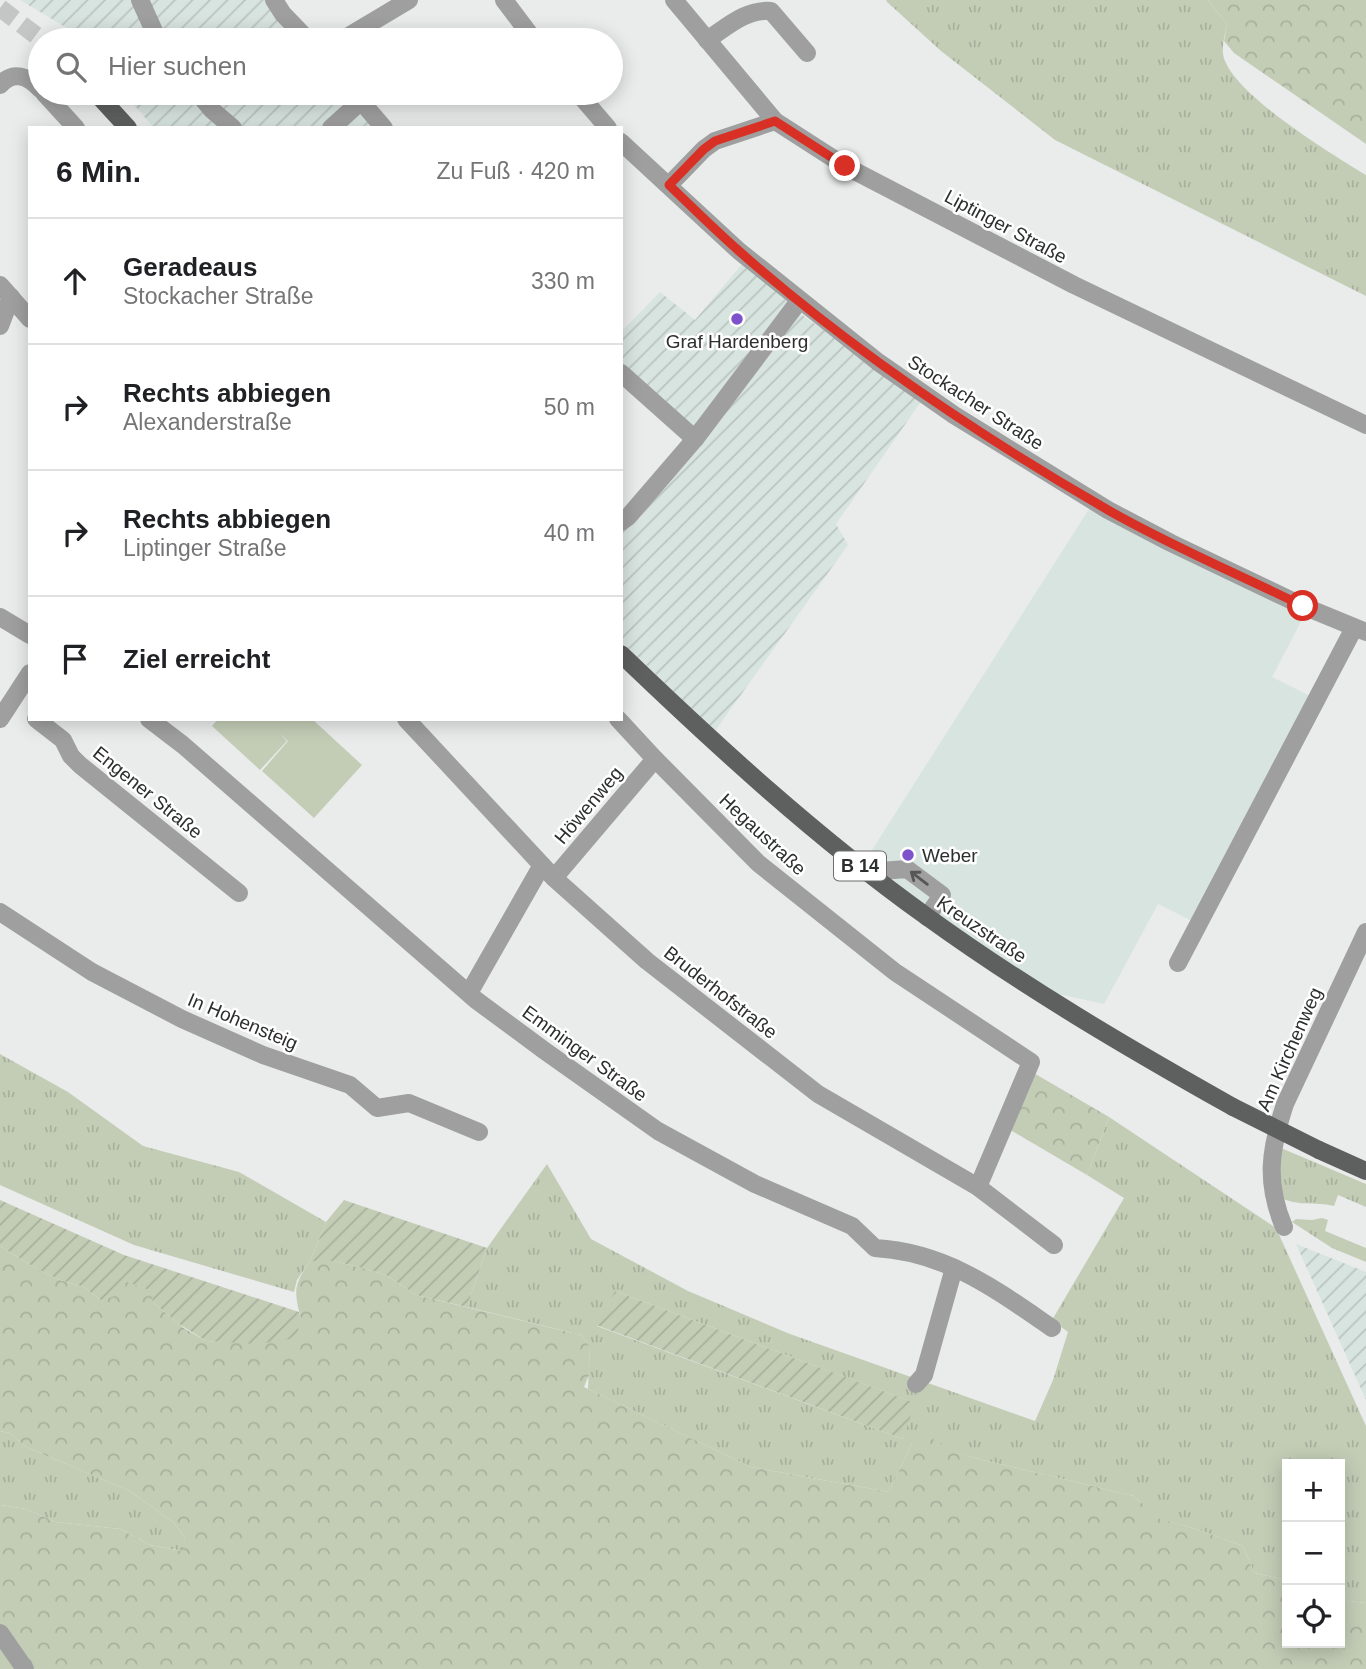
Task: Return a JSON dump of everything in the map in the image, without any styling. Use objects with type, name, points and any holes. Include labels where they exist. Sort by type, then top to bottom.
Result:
[{"type":"main road","points":[[107,105],[126,126]]},
{"type":"main road","name":"Kreuzstraße","points":[[623,656],[786,807],[927,917],[1122,1044],[1233,1107],[1366,1171]]},
{"type":"street","points":[[141,0],[153,28]]},
{"type":"street","points":[[274,0],[296,28]]},
{"type":"street","points":[[362,28],[409,0]]},
{"type":"street","points":[[503,0],[525,28]]},
{"type":"street","name":"Liptinger Straße","points":[[674,0],[775,121],[845,166],[1074,285],[1366,425]]},
{"type":"street","points":[[707,40],[745,15],[758,10],[771,11],[807,53]]},
{"type":"street","points":[[0,85],[4,80],[15,76],[28,79]]},
{"type":"street","points":[[55,105],[74,126]]},
{"type":"street","points":[[208,105],[229,126]]},
{"type":"street","points":[[333,126],[351,105]]},
{"type":"street","points":[[365,105],[382,126]]},
{"type":"street","points":[[588,105],[606,126]]},
{"type":"street","points":[[669,185],[715,141],[775,121]]},
{"type":"street","name":"Stockacher Straße","points":[[623,144],[739,251],[799,301],[878,362],[954,415],[1100,505],[1171,543],[1360,630],[1178,963]]},
{"type":"street","points":[[6,291],[28,317]]},
{"type":"street","points":[[0,326],[6,291]]},
{"type":"street","points":[[623,521],[695,439],[799,301]]},
{"type":"street","points":[[623,375],[695,439]]},
{"type":"street","points":[[0,617],[28,634]]},
{"type":"street","points":[[0,719],[28,676]]},
{"type":"street","points":[[10,703],[28,714]]},
{"type":"street","name":"Engener Straße","points":[[39,721],[54,730],[80,765],[239,893]]},
{"type":"street","name":"Emminger Straße","points":[[152,721],[183,745],[469,993],[658,1131],[754,1184],[852,1226],[875,1248],[904,1250],[979,1279],[1052,1328]]},
{"type":"street","name":"Bruderhofstraße","points":[[408,721],[548,871],[647,961],[818,1094],[978,1188],[1054,1245]]},
{"type":"street","name":"Hegaustraße","points":[[620,721],[654,760],[758,863],[895,972],[1031,1062],[978,1188]]},
{"type":"street","name":"Höwenweg","points":[[469,993],[548,871],[654,760]]},
{"type":"street","points":[[867,872],[907,869],[933,888],[942,895],[927,917]]},
{"type":"street","name":"In Hohensteig","points":[[0,912],[93,972],[170,1013],[263,1055],[350,1085],[377,1108],[408,1102],[479,1132]]},
{"type":"street","name":"Am Kirchenweg","points":[[1284,1227],[1276,1207],[1270,1177],[1276,1129],[1285,1104],[1366,932]]},
{"type":"street","points":[[916,1384],[924,1375],[954,1268]]},
{"type":"street","points":[[0,1633],[25,1669]]},
{"type":"shaded area","points":[[20,0],[275,0],[298,28],[67,28]]},
{"type":"shaded area","points":[[134,105],[363,105],[381,126],[152,126]]},
{"type":"shaded area","points":[[743,263],[805,317],[922,400],[836,524],[848,545],[715,731],[623,643],[623,525],[697,442],[623,371],[623,330],[660,292],[695,320]]},
{"type":"shaded area","points":[[1089,509],[1306,612],[1272,677],[1312,697],[1198,924],[1158,904],[1104,1004],[1054,993],[956,930],[865,861]]},
{"type":"shaded area","points":[[1296,1244],[1366,1272],[1366,1400]]},
{"type":"green space","points":[[887,0],[1208,0],[1227,24],[1223,52],[1234,76],[1288,124],[1366,175],[1366,296],[1055,140],[941,51]]},
{"type":"green space","points":[[1208,0],[1366,0],[1366,144],[1234,53],[1224,41],[1227,24]]},
{"type":"green space","points":[[216,721],[314,721],[362,765],[314,818],[262,771],[288,741],[280,734],[287,741],[260,770],[212,726]]},
{"type":"green space","points":[[0,1054],[68,1092],[143,1146],[239,1172],[326,1222],[310,1261],[297,1280],[294,1292],[134,1245],[0,1185]]},
{"type":"green space","points":[[1032,1072],[1109,1117],[1087,1175],[1007,1128]]},
{"type":"green space","points":[[1109,1117],[1276,1228],[1366,1426],[1366,1603],[1345,1599],[1345,1459],[1282,1459],[1282,1579],[1254,1573],[1243,1546],[1159,1519],[1134,1496],[971,1457],[951,1449],[912,1443],[889,1492],[751,1467],[588,1389],[590,1347],[581,1335],[467,1307],[487,1248],[547,1164],[591,1239],[688,1291],[790,1334],[1035,1421],[1053,1380],[1068,1332],[1052,1320],[1124,1198],[1087,1175]],"holes":[[[615,1291],[909,1401],[903,1439],[597,1326]]]},
{"type":"green space","points":[[1281,1148],[1366,1184],[1366,1207],[1338,1195],[1334,1206],[1281,1198],[1278,1185]]},
{"type":"green space","points":[[0,1200],[124,1255],[299,1312],[301,1319],[296,1338],[258,1344],[206,1341],[179,1324],[154,1303],[149,1290],[124,1281],[114,1296],[102,1301],[84,1287],[37,1269],[0,1246]]},
{"type":"green space","points":[[344,1200],[487,1248],[467,1307],[416,1295],[386,1275],[366,1269],[334,1261],[310,1261],[326,1222]]},
{"type":"green space","points":[[1296,1219],[1328,1220],[1325,1231],[1366,1248],[1366,1262],[1332,1248],[1292,1222]]},
{"type":"green space","points":[[0,1246],[37,1269],[84,1287],[102,1301],[123,1280],[150,1290],[154,1303],[185,1329],[206,1341],[230,1342],[301,1319],[296,1289],[304,1270],[310,1261],[334,1261],[386,1275],[416,1295],[581,1335],[590,1347],[589,1375],[584,1387],[751,1467],[889,1492],[912,1443],[926,1436],[971,1457],[1134,1496],[1160,1519],[1243,1546],[1254,1573],[1282,1579],[1282,1648],[1345,1648],[1345,1599],[1366,1603],[1366,1669],[0,1669],[0,1505],[26,1509],[56,1522],[120,1529],[150,1545],[182,1551],[185,1538],[174,1523],[130,1491],[26,1447],[10,1433],[0,1431]]},
{"type":"green space","points":[[615,1291],[915,1403],[903,1439],[596,1325]]},
{"type":"green space","points":[[0,1431],[10,1433],[26,1447],[130,1491],[174,1523],[185,1538],[183,1551],[150,1545],[120,1529],[56,1522],[26,1509],[0,1505]]},
{"type":"tunnel","points":[[0,8],[28,29]]},
{"type":"place","name":"Graf Hardenberg","points":[[737,319]]},
{"type":"place","name":"Weber","points":[[908,855]]},
{"type":"route","points":[[845,166],[775,121],[715,141],[669,185],[739,251],[799,301],[878,362],[954,415],[1108,510],[1303,606]]}]
